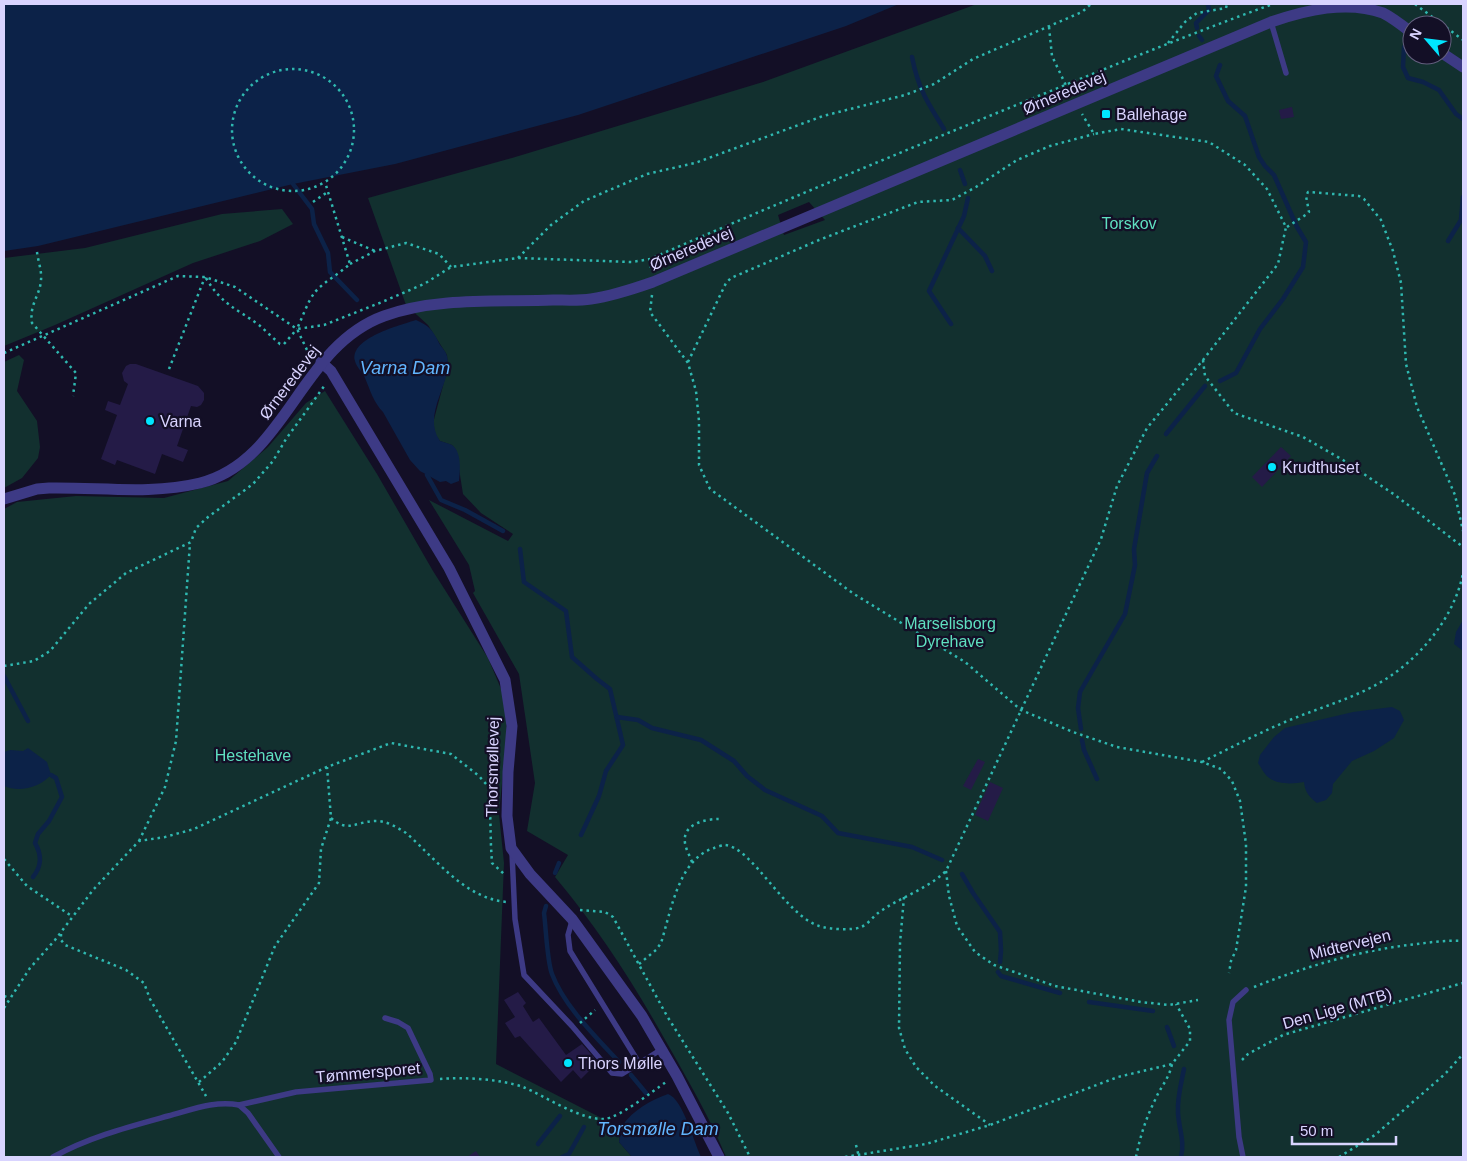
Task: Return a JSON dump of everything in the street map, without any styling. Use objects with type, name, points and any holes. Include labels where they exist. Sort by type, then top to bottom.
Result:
[{"type":"street","name":"Ørneredevej","points":[[4,499],[38,489],[50,488],[158,490],[201,482],[226,472],[254,453],[278,424],[322,362],[344,340],[383,316],[434,305],[591,299],[653,282],[1271,22],[1310,9],[1337,5],[1359,5],[1383,13],[1402,26]]},
{"type":"street","points":[[1452,60],[1463,67]]},
{"type":"street","name":"Thorsmøllevej","points":[[322,362],[331,371],[448,568],[505,680],[512,726],[507,816],[512,848],[530,874],[576,915],[642,1016],[677,1076],[719,1157]]},
{"type":"lane","points":[[1271,22],[1286,73]]},
{"type":"lane","points":[[512,848],[514,903],[524,975],[572,1026],[612,1073],[622,1074],[662,1050]]},
{"type":"lane","points":[[576,915],[568,935],[570,951],[638,1064]]},
{"type":"lane","points":[[1243,1157],[1233,1078],[1229,1020],[1233,1002],[1246,990]]},
{"type":"lane","points":[[386,1018],[408,1028],[430,1074],[430,1080]]},
{"type":"lane","name":"Tømmersporet","points":[[52,1157],[113,1131],[211,1104],[239,1104],[296,1092],[430,1080]]},
{"type":"lane","points":[[239,1104],[248,1113],[279,1157]]},
{"type":"path","points":[[518,258],[551,225],[584,201],[647,174],[694,163],[823,116],[905,95],[934,84],[973,59],[1082,12],[1091,4]]},
{"type":"path","points":[[1167,44],[1185,22],[1197,13],[1201,14],[1226,8],[1227,4]]},
{"type":"path","points":[[297,329],[324,325],[424,284],[451,267],[518,258],[632,262],[650,258],[823,184],[1065,85],[1273,4]]},
{"type":"path","points":[[1415,4],[1463,40]]},
{"type":"path","points":[[1049,27],[1052,56],[1065,85],[1094,134]]},
{"type":"path","points":[[290,70],[312,72],[332,83],[346,100],[354,121],[353,144],[344,164],[334,176],[325,182],[297,191],[276,188],[255,178],[240,160],[233,139],[234,117],[243,96],[259,80],[268,75],[290,70]]},
{"type":"path","points":[[639,964],[661,944],[680,880],[692,862],[708,850],[725,845],[738,850],[752,862],[797,913],[819,926],[841,929],[861,927],[877,914],[926,887],[946,871],[1101,539],[1117,486],[1146,428],[1203,360],[1278,264],[1287,226],[1267,189],[1245,165],[1209,142],[1121,129],[1094,134],[1050,146],[1017,160],[976,187],[952,200],[918,202],[819,240],[731,278],[726,283],[688,363]]},
{"type":"path","points":[[325,182],[350,264]]},
{"type":"path","points":[[313,202],[329,192]]},
{"type":"path","points":[[1287,226],[1309,212],[1306,196],[1308,192],[1359,196],[1364,199],[1381,220],[1393,251],[1402,283],[1406,364],[1417,407],[1456,495],[1463,531]]},
{"type":"path","points":[[341,237],[375,251]]},
{"type":"path","points":[[205,277],[222,300],[258,325],[280,344],[284,344],[297,329],[314,294],[350,264],[375,251],[406,243],[439,254],[451,267]]},
{"type":"path","points":[[37,252],[42,281],[30,315],[32,323],[76,373],[73,396]]},
{"type":"path","points":[[4,353],[178,276],[205,277],[234,287],[297,329],[307,350],[322,362],[325,385],[328,391]]},
{"type":"path","points":[[169,369],[205,277]]},
{"type":"path","points":[[650,312],[688,363],[696,391],[699,465],[710,489],[854,594],[965,662],[1021,710],[1073,732],[1117,747],[1202,762],[1222,769],[1232,781],[1240,802],[1246,844],[1246,887],[1236,950],[1231,961],[1229,973]]},
{"type":"path","points":[[1203,360],[1205,376],[1234,413],[1302,438],[1343,460],[1395,495],[1463,547]]},
{"type":"path","points":[[4,1008],[30,968],[61,933],[94,890],[139,841],[165,787],[176,741],[190,542],[196,528],[253,484],[273,461],[286,439],[325,385]]},
{"type":"path","points":[[4,666],[34,661],[50,651],[90,604],[126,573],[190,542]]},
{"type":"path","points":[[1202,762],[1286,721],[1332,705],[1372,687],[1405,665],[1423,648],[1441,624],[1460,588],[1463,573]]},
{"type":"path","points":[[139,841],[165,837],[194,829],[327,767],[391,743],[451,754],[479,776],[493,792],[507,816]]},
{"type":"path","points":[[199,1082],[222,1062],[236,1042],[275,946],[319,883],[321,849],[331,818],[327,767]]},
{"type":"path","points":[[494,782],[490,807],[492,863],[513,880]]},
{"type":"path","points":[[331,818],[344,827],[374,821],[385,822],[407,834],[454,879],[468,889],[497,902],[514,903]]},
{"type":"path","points":[[692,862],[684,842],[690,828],[694,824],[707,819],[719,819]]},
{"type":"path","points":[[4,859],[27,886],[73,917]]},
{"type":"path","points":[[946,871],[949,896],[957,926],[975,952],[994,965],[1055,986],[1140,1002],[1169,1005],[1198,1000]]},
{"type":"path","points":[[904,898],[900,943],[899,1028],[905,1049],[916,1067],[935,1086],[990,1125]]},
{"type":"path","points":[[576,915],[605,912],[612,917],[667,1016],[728,1113],[750,1157]]},
{"type":"path","points":[[61,933],[61,940],[65,945],[126,970],[144,983],[150,999],[211,1104]]},
{"type":"path","name":"Midtervejen","points":[[1246,990],[1316,965],[1384,948],[1428,942],[1463,941]]},
{"type":"path","name":"Den Lige (MTB)","points":[[1233,1078],[1241,1062],[1248,1054],[1283,1035],[1463,983]]},
{"type":"path","points":[[4,996],[9,998]]},
{"type":"path","points":[[1136,1157],[1140,1135],[1154,1101],[1170,1076],[1172,1064],[1190,1041],[1190,1029],[1176,1004]]},
{"type":"path","points":[[1339,1157],[1375,1135],[1445,1074],[1463,1054]]},
{"type":"path","points":[[845,1157],[926,1144],[990,1125],[1118,1077],[1172,1064]]},
{"type":"path","name":"Tømmersporet","points":[[430,1080],[488,1080],[522,1087],[590,1118],[605,1119],[620,1113],[677,1076]]},
{"type":"path","points":[[856,1145],[858,1156]]},
{"type":"green space","name":"Marselisborg Dyrehave","points":[[977,4],[1463,4],[1463,1157],[726,1157],[699,1100],[643,1001],[616,958],[555,877],[568,855],[527,831],[535,783],[519,674],[473,593],[475,591],[469,565],[429,500],[508,541],[513,534],[481,513],[463,494],[456,450],[452,445],[440,441],[435,434],[433,423],[448,367],[447,355],[428,325],[406,305],[368,198],[512,158],[763,82]],"holes":[[[809,202],[825,220],[784,235],[778,215]]]},
{"type":"green space","points":[[282,209],[293,224],[260,241],[193,263],[4,346],[4,258],[85,248],[222,214]]},
{"type":"green space","points":[[19,355],[24,360],[17,391],[37,421],[40,447],[38,458],[22,478],[4,488],[4,362]]},
{"type":"green space","name":"Hestehave","points":[[325,391],[377,474],[433,571],[488,658],[504,696],[507,732],[499,814],[504,863],[496,1064],[621,1128],[619,1142],[632,1157],[4,1157],[4,509],[17,502],[76,496],[164,498],[228,481],[268,447],[306,403]]},
{"type":"water","points":[[4,4],[899,4],[846,26],[578,115],[395,164],[293,184],[38,246],[4,251]]},
{"type":"water","name":"Varna Dam","points":[[416,320],[432,331],[447,356],[446,376],[434,419],[435,430],[440,441],[452,445],[459,457],[459,481],[451,484],[446,481],[440,482],[420,471],[410,460],[355,361],[355,353],[368,339],[389,329]]},
{"type":"water","points":[[1463,620],[1463,651],[1454,644],[1456,632]]},
{"type":"water","points":[[1392,707],[1400,711],[1404,720],[1394,738],[1374,751],[1352,761],[1333,784],[1332,793],[1326,800],[1317,803],[1314,801],[1306,791],[1304,782],[1285,783],[1272,780],[1265,774],[1258,763],[1260,755],[1274,737],[1285,728],[1353,712]]},
{"type":"water","points":[[28,748],[47,762],[51,775],[36,786],[29,788],[17,789],[4,786],[4,752],[10,750],[23,751]]},
{"type":"water","name":"Torsmølle Dam","points":[[668,1094],[679,1104],[701,1157],[632,1157],[619,1142],[622,1126],[631,1115],[643,1106]]},
{"type":"building","points":[[1292,107],[1294,117],[1281,119],[1279,110]]},
{"type":"building","points":[[136,364],[198,386],[204,393],[204,400],[201,405],[197,407],[191,406],[177,446],[188,450],[183,462],[162,454],[155,474],[117,460],[115,465],[101,459],[117,415],[105,410],[108,401],[120,405],[128,384],[124,381],[122,373],[126,366]]},
{"type":"building","name":"Krudthuset","points":[[1281,447],[1291,456],[1262,487],[1252,477]]},
{"type":"building","points":[[978,759],[985,762],[971,790],[963,786]]},
{"type":"building","points":[[990,782],[1003,788],[988,821],[975,815]]},
{"type":"building","points":[[518,992],[526,1003],[523,1006],[533,1022],[539,1018],[566,1055],[582,1044],[598,1062],[581,1079],[573,1070],[561,1082],[520,1036],[515,1038],[505,1023],[515,1017],[504,1000]]},
{"type":"building","points":[[476,1151],[480,1157],[467,1157]]},
{"type":"waterway","points":[[1197,28],[1196,23],[1209,10],[1208,4]]},
{"type":"waterway","points":[[1199,36],[1202,40]]},
{"type":"waterway","points":[[912,57],[917,78],[924,95],[944,129]]},
{"type":"waterway","points":[[1220,65],[1216,76],[1228,101],[1245,116],[1259,157],[1274,175],[1297,227],[1306,242],[1303,267],[1283,299],[1260,329],[1236,373],[1220,381]]},
{"type":"waterway","points":[[1403,65],[1408,78],[1423,82],[1439,90],[1456,114],[1463,119]]},
{"type":"waterway","points":[[960,170],[965,184]]},
{"type":"waterway","points":[[293,184],[312,209],[314,224],[328,253],[330,272],[357,300]]},
{"type":"waterway","points":[[1448,241],[1461,220],[1463,197]]},
{"type":"waterway","points":[[951,324],[929,291],[964,216],[968,198]]},
{"type":"waterway","points":[[958,228],[985,256],[992,271]]},
{"type":"waterway","points":[[1166,434],[1205,386]]},
{"type":"waterway","points":[[1081,729],[1078,708],[1080,692],[1125,614],[1135,565],[1134,549],[1147,473],[1157,456]]},
{"type":"waterway","points":[[427,475],[441,500],[465,510],[503,531]]},
{"type":"waterway","points":[[520,549],[524,582],[566,611],[572,657],[610,689],[623,745],[606,771],[599,796],[581,835]]},
{"type":"waterway","points":[[4,676],[28,721]]},
{"type":"waterway","points":[[617,717],[638,720],[652,728],[701,740],[734,761],[747,776],[765,790],[822,816],[838,833],[912,847],[942,860]]},
{"type":"waterway","points":[[1082,740],[1084,750],[1097,779]]},
{"type":"waterway","points":[[33,877],[38,869],[40,860],[35,843],[38,834],[49,821],[62,797],[56,778],[51,775]]},
{"type":"waterway","points":[[555,873],[559,863]]},
{"type":"waterway","points":[[962,874],[1000,932],[1000,962]]},
{"type":"waterway","points":[[546,906],[544,913],[549,961],[557,986],[581,1021],[619,1062]]},
{"type":"waterway","points":[[998,972],[1001,976],[1060,993]]},
{"type":"waterway","points":[[1089,1002],[1153,1011]]},
{"type":"waterway","points":[[1167,1027],[1174,1046]]},
{"type":"waterway","points":[[1181,1157],[1182,1141],[1178,1107],[1184,1069]]},
{"type":"waterway","points":[[631,1075],[646,1093]]},
{"type":"waterway","points":[[538,1144],[560,1116]]},
{"type":"waterway","points":[[562,1157],[569,1154],[584,1127]]},
{"type":"place","name":"Ballehage","points":[[1106,114]]},
{"type":"place","name":"Varna","points":[[150,421]]},
{"type":"place","name":"Krudthuset","points":[[1272,467]]},
{"type":"place","name":"Thors Mølle","points":[[568,1063]]},
{"type":"park label","name":"Torskov","points":[[1129,223]]}]
